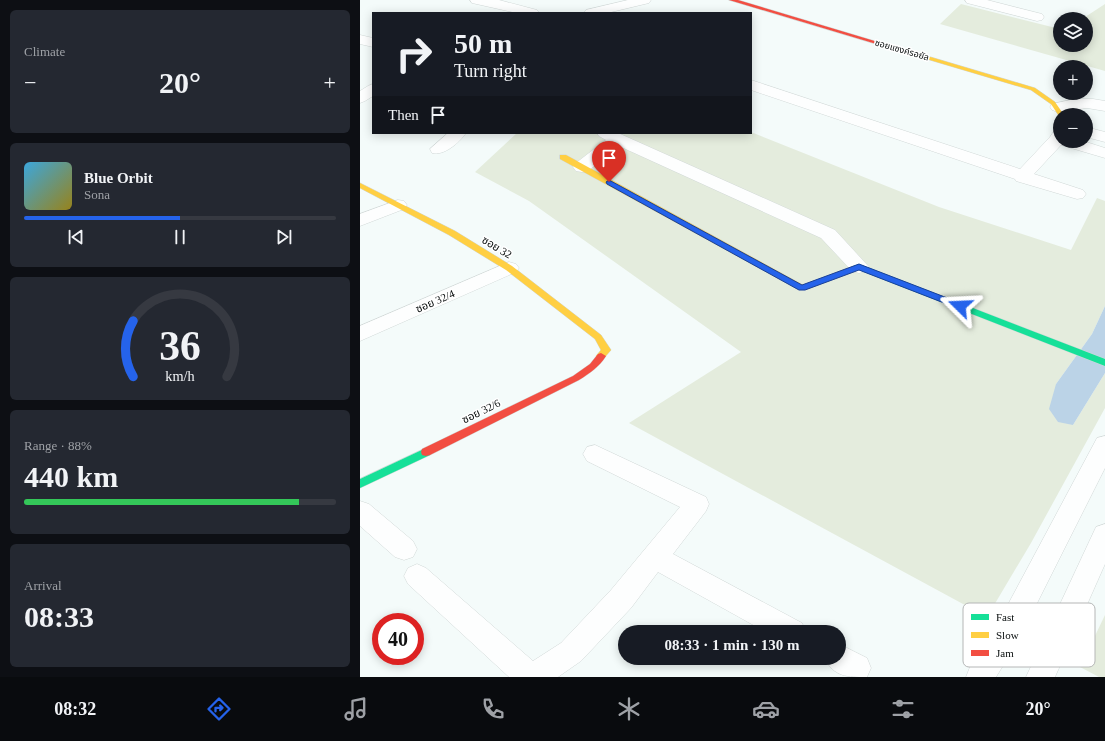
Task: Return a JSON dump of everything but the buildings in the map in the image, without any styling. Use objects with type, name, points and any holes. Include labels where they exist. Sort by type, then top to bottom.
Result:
[{"type":"street","points":[[483,0],[528,12]]},
{"type":"street","points":[[595,12],[644,0]]},
{"type":"street","name":"ซอยแซงค์รอยัล","points":[[732,0],[1033,89],[1049,98],[1057,108]]},
{"type":"street","points":[[972,0],[1037,17]]},
{"type":"street","points":[[360,39],[372,43]]},
{"type":"street","points":[[752,85],[1022,177],[1077,194]]},
{"type":"street","points":[[360,98],[372,90]]},
{"type":"street","points":[[1064,108],[1069,104],[1105,106]]},
{"type":"street","points":[[438,149],[457,134]]},
{"type":"street","points":[[1093,134],[1105,138]]},
{"type":"street","points":[[582,167],[611,136],[828,234],[859,267],[1105,363]]},
{"type":"street","points":[[1022,177],[1053,146]]},
{"type":"street","points":[[1090,148],[1105,153]]},
{"type":"street","points":[[563,157],[802,288],[859,267]]},
{"type":"street","name":"ซอย 32","points":[[360,184],[452,234],[509,268],[598,337],[606,350]]},
{"type":"street","points":[[360,220],[398,205]]},
{"type":"street","name":"ซอย 32/4","points":[[360,334],[509,268]]},
{"type":"street","name":"ซอย 32/6","points":[[360,484],[576,378],[593,366],[606,350]]},
{"type":"street","points":[[1023,603],[1105,445]]},
{"type":"street","points":[[534,677],[571,652],[621,599],[698,504],[595,454]]},
{"type":"street","points":[[360,511],[404,549]]},
{"type":"street","points":[[1074,603],[1105,535]]},
{"type":"street","points":[[655,557],[779,625]]},
{"type":"street","points":[[417,576],[530,677]]},
{"type":"street","points":[[980,677],[986,667]]},
{"type":"street","points":[[1040,677],[1045,667]]},
{"type":"green space","points":[[961,4],[1053,27],[1053,52],[1093,52],[1093,12],[1105,4],[1105,71],[1093,68],[1093,60],[1066,60],[940,24]]},
{"type":"green space","points":[[752,132],[939,207],[1071,250],[1097,198],[1105,201],[1105,306],[1092,334],[1056,384],[1073,425],[1105,373],[1105,408],[1031,543],[995,603],[963,604],[629,423],[741,352],[529,201],[475,172],[516,134],[752,134]]},
{"type":"green space","points":[[1105,615],[1105,677],[1099,677],[1080,667],[1095,667],[1095,636]]},
{"type":"water","points":[[1105,306],[1105,373],[1073,425],[1058,422],[1049,409],[1056,384],[1092,334]]},
{"type":"traffic: fast","points":[[856,268],[859,267],[1105,363]]},
{"type":"traffic: fast","points":[[360,484],[426,452]]},
{"type":"traffic: slow","points":[[905,51],[1033,89],[1053,103],[1056,108]]},
{"type":"traffic: slow","points":[[563,157],[802,288],[856,268]]},
{"type":"traffic: slow","points":[[360,185],[452,233],[509,268],[598,337],[606,350],[601,356]]},
{"type":"traffic: jam","points":[[732,0],[905,51]]},
{"type":"traffic: jam","points":[[426,452],[576,378],[593,366],[601,356]]},
{"type":"route","points":[[609,182],[802,288],[859,267],[960,306]]}]
